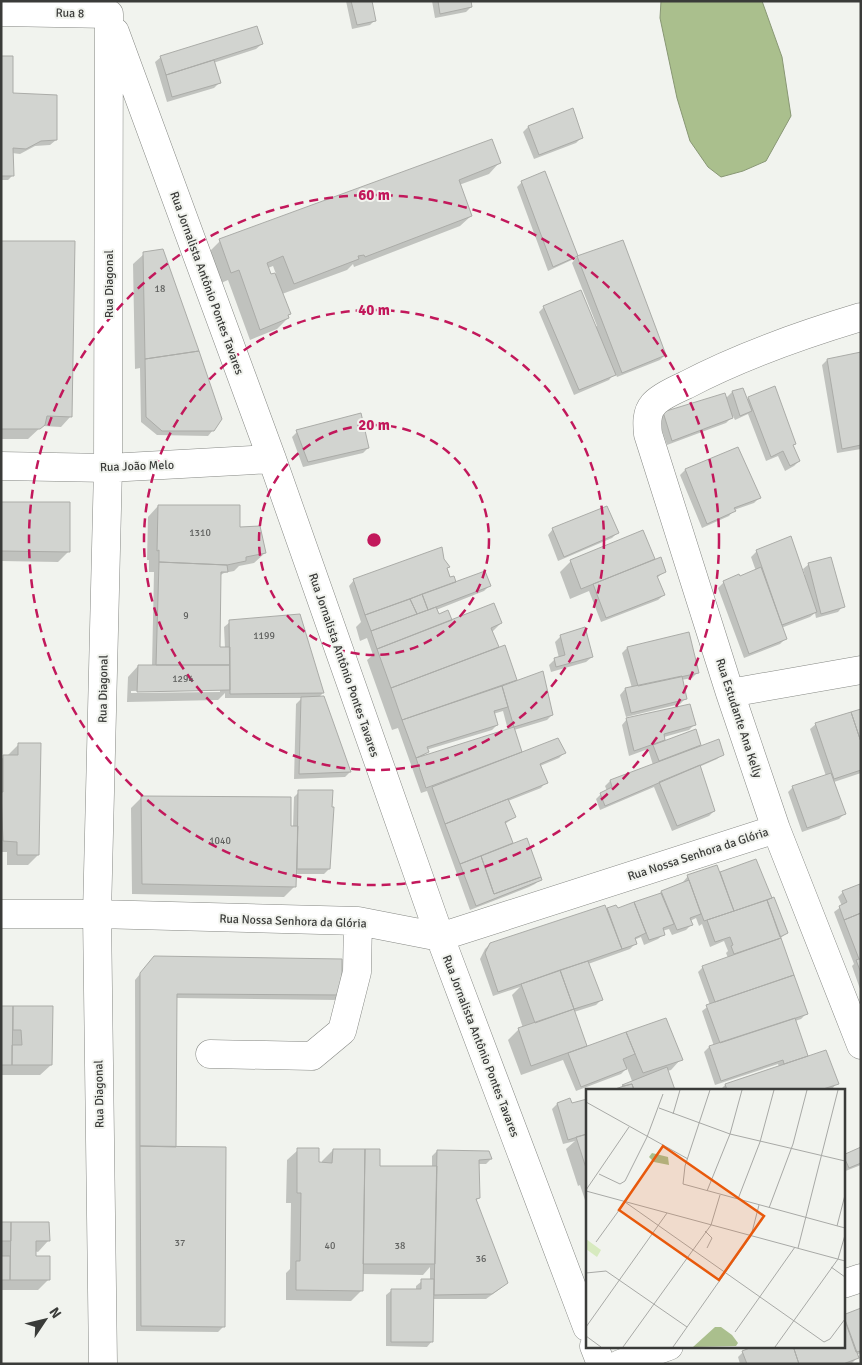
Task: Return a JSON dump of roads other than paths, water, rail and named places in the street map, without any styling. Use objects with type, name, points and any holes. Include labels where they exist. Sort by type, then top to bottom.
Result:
[{"type":"street","name":"Rua 8","points":[[1,12],[107,8]]},
{"type":"street","name":"Rua Jornalista Antônio Pontes Tavares","points":[[107,8],[272,460],[440,938],[586,1324]]},
{"type":"street","name":"Rua Diagonal","points":[[103,1364],[97,914],[108,468],[107,8]]},
{"type":"street","name":"Rua Estudante Ana Kelly","points":[[858,1029],[776,829],[730,693],[648,434],[646,421],[653,405],[670,393],[712,371],[816,330],[861,317]]},
{"type":"street","name":"Rua João Melo","points":[[1,466],[108,468],[272,460]]},
{"type":"street","points":[[730,693],[861,670]]},
{"type":"street","name":"Rua Nossa Senhora da Glória","points":[[1,914],[97,914],[358,922],[440,938],[776,829]]},
{"type":"street","points":[[210,1054],[312,1056],[342,1031],[357,972],[358,922]]},
{"type":"street","points":[[844,1284],[861,1278]]},
{"type":"street","points":[[595,1348],[601,1364]]},
{"type":"street","points":[[620,1364],[664,1348]]}]
